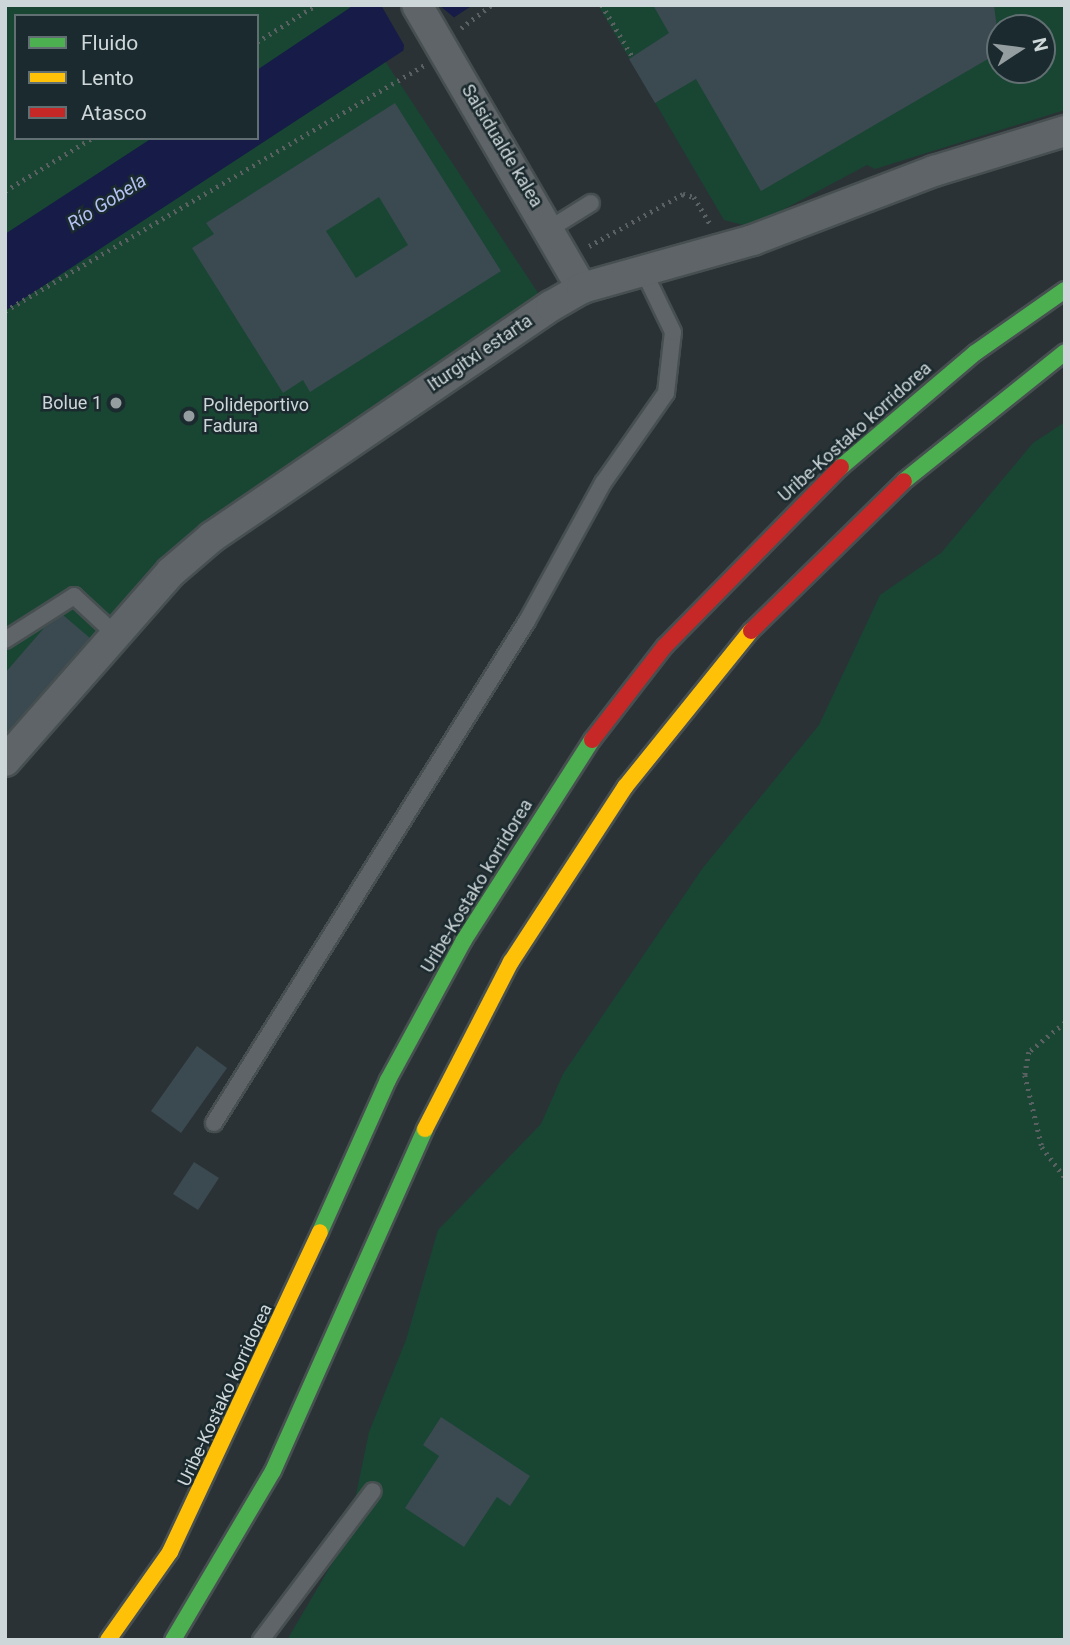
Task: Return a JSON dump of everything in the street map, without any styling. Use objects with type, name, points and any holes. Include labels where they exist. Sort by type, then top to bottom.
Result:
[{"type":"highway","name":"Uribe-Kostako korridorea","points":[[108,1640],[170,1552],[228,1440],[377,1104],[464,940],[592,740],[665,646],[816,488],[975,353],[1065,290]]},
{"type":"highway","points":[[173,1640],[273,1471],[439,1097],[511,962],[625,787],[719,666],[796,582],[918,468],[1065,352]]},
{"type":"street","name":"Salsidualde kalea","points":[[416,5],[439,49],[551,228],[582,288]]},
{"type":"street","name":"Iturgitxi estarta","points":[[5,761],[115,634],[212,537],[582,288],[753,240],[934,171],[1065,131]]},
{"type":"lane","points":[[551,228],[591,203]]},
{"type":"lane","points":[[214,1123],[354,906],[603,483],[666,393],[673,332],[643,270]]},
{"type":"lane","points":[[5,640],[74,596],[115,634]]},
{"type":"lane","points":[[261,1640],[373,1491]]},
{"type":"path","points":[[259,41],[316,5]]},
{"type":"path","points":[[5,311],[439,49],[491,5]]},
{"type":"path","points":[[602,5],[632,56]]},
{"type":"path","points":[[5,191],[89,140]]},
{"type":"path","points":[[1065,1023],[1029,1052],[1026,1075],[1042,1147],[1065,1178]]},
{"type":"green space","name":"Polideportivo Fadura","points":[[5,5],[348,5],[542,299],[204,532],[91,639],[5,739]]},
{"type":"green space","points":[[598,5],[1065,5],[1065,110],[875,169],[867,165],[751,227],[724,220]]},
{"type":"green space","points":[[1065,422],[1065,1640],[287,1640],[347,1538],[369,1432],[406,1340],[438,1230],[541,1124],[563,1074],[702,869],[819,725],[880,595],[941,553],[1033,443]]},
{"type":"water","name":"Río Gobela","points":[[354,5],[473,5],[5,311],[5,234],[149,140],[259,140],[259,69]]},
{"type":"pier","points":[[381,5],[439,5],[457,20],[403,55],[404,45]]},
{"type":"building","points":[[653,5],[994,5],[995,14],[986,14],[986,60],[761,191],[696,79],[655,103],[629,59],[669,33]]},
{"type":"building","points":[[395,103],[501,271],[310,392],[303,380],[283,393],[192,248],[214,234],[206,223]],"holes":[[[379,197],[408,245],[356,278],[326,231]]]},
{"type":"building","points":[[63,615],[90,638],[5,734],[5,673],[44,628]]},
{"type":"building","points":[[197,1046],[227,1068],[181,1133],[151,1111]]},
{"type":"building","points":[[194,1162],[219,1178],[198,1210],[173,1194]]},
{"type":"building","points":[[441,1417],[530,1476],[510,1506],[497,1497],[464,1547],[405,1508],[439,1456],[423,1445]]},
{"type":"traffic: fast","points":[[841,467],[975,353],[1065,290]]},
{"type":"traffic: fast","points":[[904,481],[1065,352]]},
{"type":"traffic: fast","points":[[320,1232],[388,1080],[464,940],[592,740]]},
{"type":"traffic: fast","points":[[173,1640],[273,1471],[425,1129]]},
{"type":"traffic: slow","points":[[425,1129],[511,962],[625,787],[751,631]]},
{"type":"traffic: slow","points":[[108,1640],[170,1552],[320,1232]]},
{"type":"traffic: jam","points":[[592,740],[665,646],[841,467]]},
{"type":"traffic: jam","points":[[751,631],[904,481]]},
{"type":"place","name":"Bolue 1","points":[[116,403]]},
{"type":"place","name":"Polideportivo Fadura","points":[[189,416]]}]
